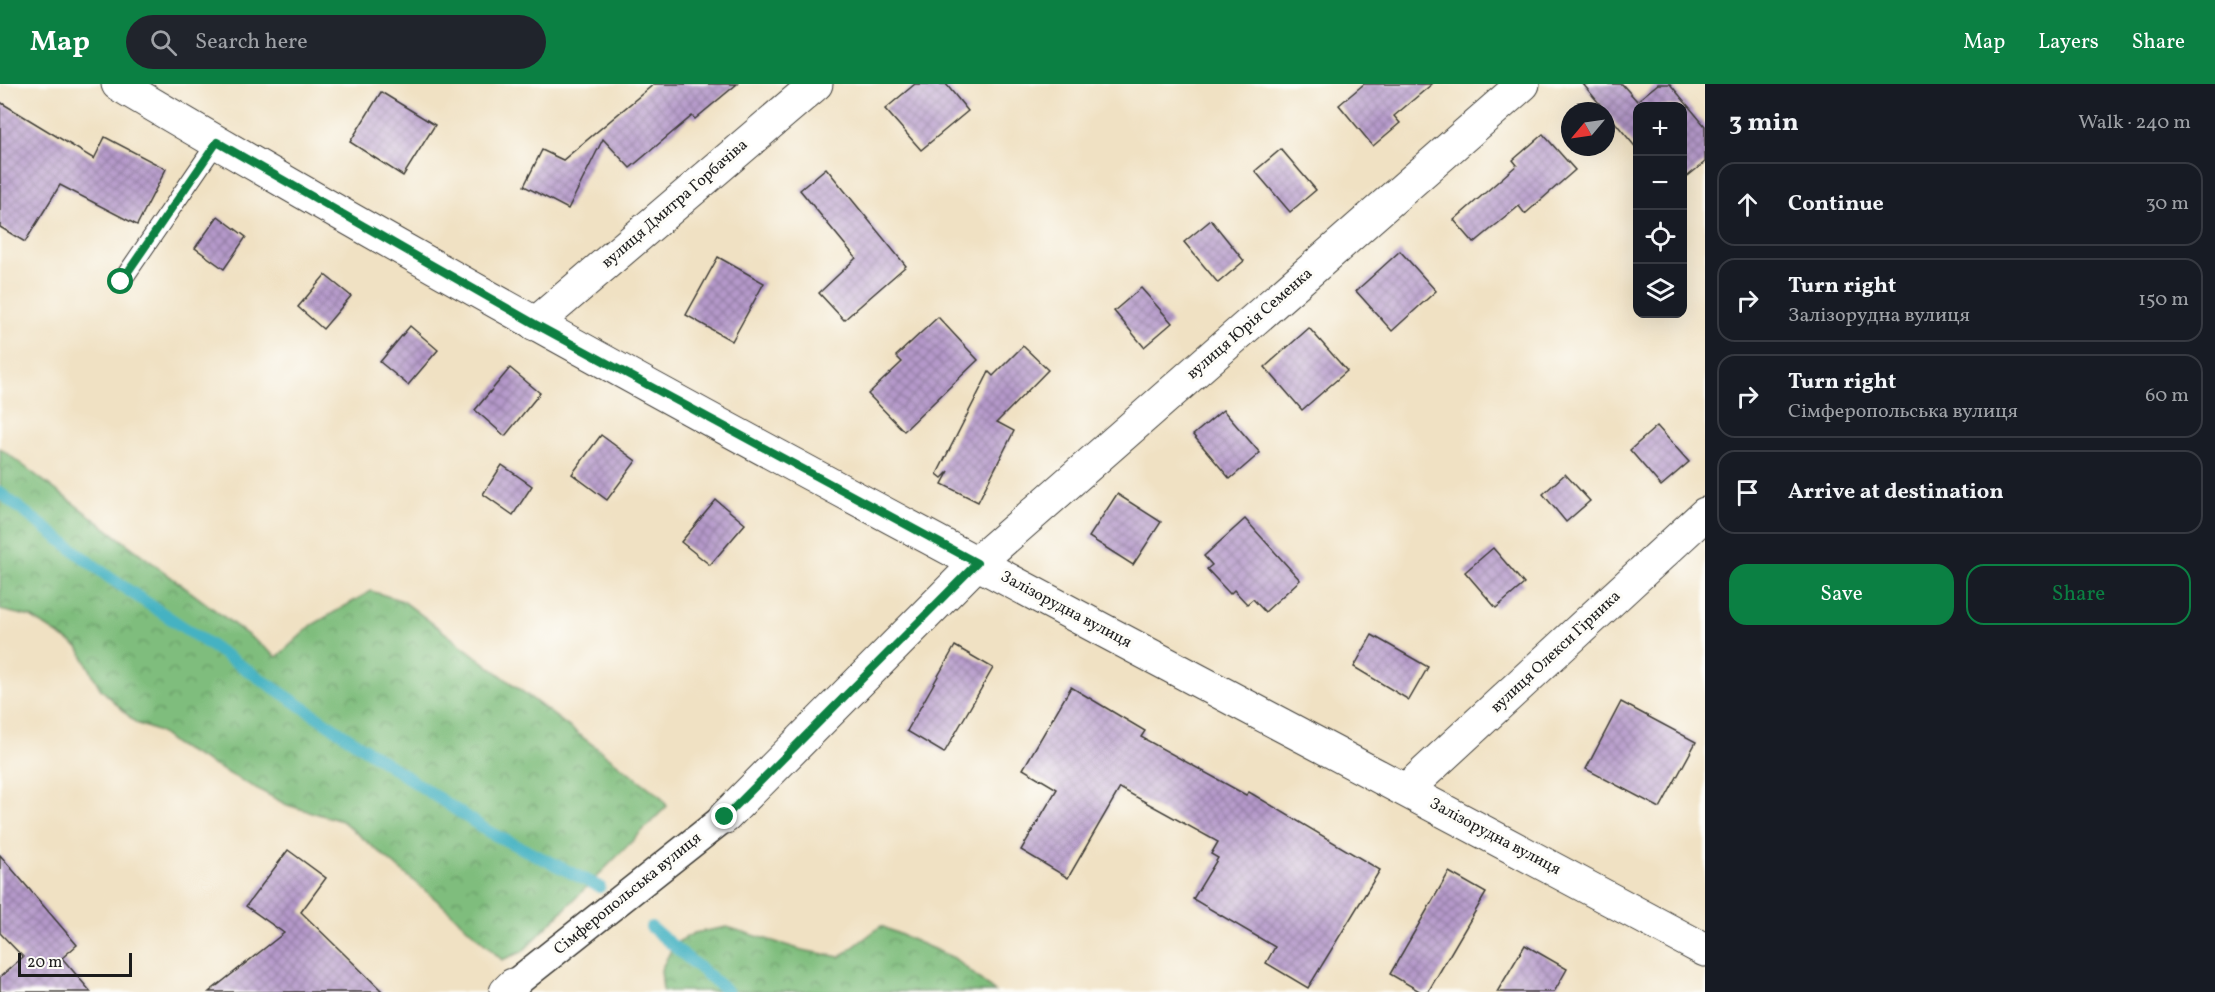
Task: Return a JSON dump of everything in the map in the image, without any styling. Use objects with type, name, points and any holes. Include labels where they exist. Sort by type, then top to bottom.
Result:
[{"type":"street","name":"вулиця Дмитра Горбачіва","points":[[535,324],[816,84]]},
{"type":"street","name":"вулиця Юрія Семенка","points":[[977,563],[1523,84]]},
{"type":"street","name":"Залізорудна вулиця","points":[[125,86],[217,142],[535,324],[977,563],[1705,950]]},
{"type":"street","name":"вулиця Олекси Гірника","points":[[1406,790],[1705,514]]},
{"type":"street","name":"Сімферопольська вулиця","points":[[509,989],[725,817],[977,563]]},
{"type":"lane","points":[[121,282],[217,142]]},
{"type":"green space","points":[[0,448],[277,657],[312,625],[371,591],[403,601],[660,796],[667,806],[522,952],[502,960],[446,908],[342,821],[287,805],[176,745],[159,732],[136,723],[100,688],[78,647],[31,617],[0,610]]},
{"type":"green space","points":[[881,926],[954,958],[995,992],[663,991],[661,970],[674,944],[694,933],[727,927],[802,950],[840,957]]},
{"type":"building","points":[[654,84],[737,84],[695,119],[692,116],[630,168],[603,139],[568,209],[524,186],[542,150],[563,160]]},
{"type":"building","points":[[915,84],[946,84],[968,111],[921,150],[885,109]]},
{"type":"building","points":[[1364,84],[1432,84],[1394,116],[1400,123],[1373,146],[1339,105]]},
{"type":"building","points":[[1583,84],[1622,84],[1637,101],[1658,84],[1670,84],[1685,102],[1633,102],[1633,144],[1615,122],[1615,102],[1598,102]]},
{"type":"building","points":[[381,92],[435,125],[403,176],[350,142]]},
{"type":"building","points":[[0,102],[94,159],[105,137],[166,169],[137,225],[60,185],[25,242],[0,227]]},
{"type":"building","points":[[1687,104],[1705,126],[1705,162],[1687,177]]},
{"type":"building","points":[[1543,134],[1575,170],[1525,214],[1519,206],[1474,243],[1454,220],[1517,165],[1513,160]]},
{"type":"building","points":[[1281,149],[1316,190],[1290,212],[1255,171]]},
{"type":"building","points":[[826,168],[906,266],[844,320],[819,293],[856,258],[800,190]]},
{"type":"building","points":[[218,216],[246,237],[224,269],[195,248]]},
{"type":"building","points":[[1211,220],[1244,261],[1218,283],[1184,242]]},
{"type":"building","points":[[1400,251],[1436,291],[1392,331],[1356,291]]},
{"type":"building","points":[[718,257],[764,283],[732,341],[686,315]]},
{"type":"building","points":[[325,275],[351,296],[323,329],[298,307]]},
{"type":"building","points":[[1141,288],[1172,323],[1144,347],[1114,311]]},
{"type":"building","points":[[938,317],[978,360],[904,431],[868,394],[902,362],[896,356]]},
{"type":"building","points":[[410,326],[438,350],[408,385],[380,362]]},
{"type":"building","points":[[1309,328],[1347,371],[1302,410],[1265,367]]},
{"type":"building","points":[[1023,346],[1048,370],[997,422],[1014,431],[978,502],[942,484],[949,471],[942,478],[937,474],[989,372],[993,376]]},
{"type":"building","points":[[510,368],[540,393],[505,436],[475,410]]},
{"type":"building","points":[[1223,410],[1260,453],[1230,479],[1193,435]]},
{"type":"building","points":[[1657,426],[1689,462],[1661,486],[1630,450]]},
{"type":"building","points":[[601,435],[636,461],[607,500],[572,474]]},
{"type":"building","points":[[502,465],[532,486],[513,515],[483,494]]},
{"type":"building","points":[[1565,474],[1590,501],[1566,522],[1543,494]]},
{"type":"building","points":[[1117,494],[1161,522],[1133,565],[1089,537]]},
{"type":"building","points":[[716,500],[745,524],[710,565],[681,542]]},
{"type":"building","points":[[1245,519],[1300,580],[1265,612],[1253,599],[1247,604],[1234,590],[1230,594],[1207,569],[1212,565],[1204,556]]},
{"type":"building","points":[[1493,548],[1524,584],[1496,608],[1465,572]]},
{"type":"building","points":[[1372,635],[1428,667],[1409,700],[1354,667]]},
{"type":"building","points":[[955,646],[993,668],[944,753],[907,731]]},
{"type":"building","points":[[1071,687],[1145,731],[1141,737],[1246,795],[1249,792],[1380,870],[1308,988],[1266,963],[1275,947],[1193,899],[1218,858],[1211,854],[1218,842],[1120,788],[1068,878],[1021,850],[1057,789],[1023,769]]},
{"type":"building","points":[[1621,702],[1696,742],[1660,808],[1586,769]]},
{"type":"building","points":[[288,850],[326,878],[301,912],[383,992],[209,992],[284,933],[246,906]]},
{"type":"building","points":[[0,855],[77,945],[62,958],[91,992],[0,992],[0,977],[23,957],[0,933]]},
{"type":"building","points":[[1449,872],[1486,893],[1428,992],[1421,992],[1390,974]]},
{"type":"building","points":[[1525,945],[1567,969],[1554,992],[1497,992]]},
{"type":"waterway","points":[[0,493],[110,578],[489,832],[600,887]]},
{"type":"waterway","points":[[651,927],[728,992]]},
{"type":"route","points":[[121,282],[217,142],[535,324],[977,563],[725,817]]}]
